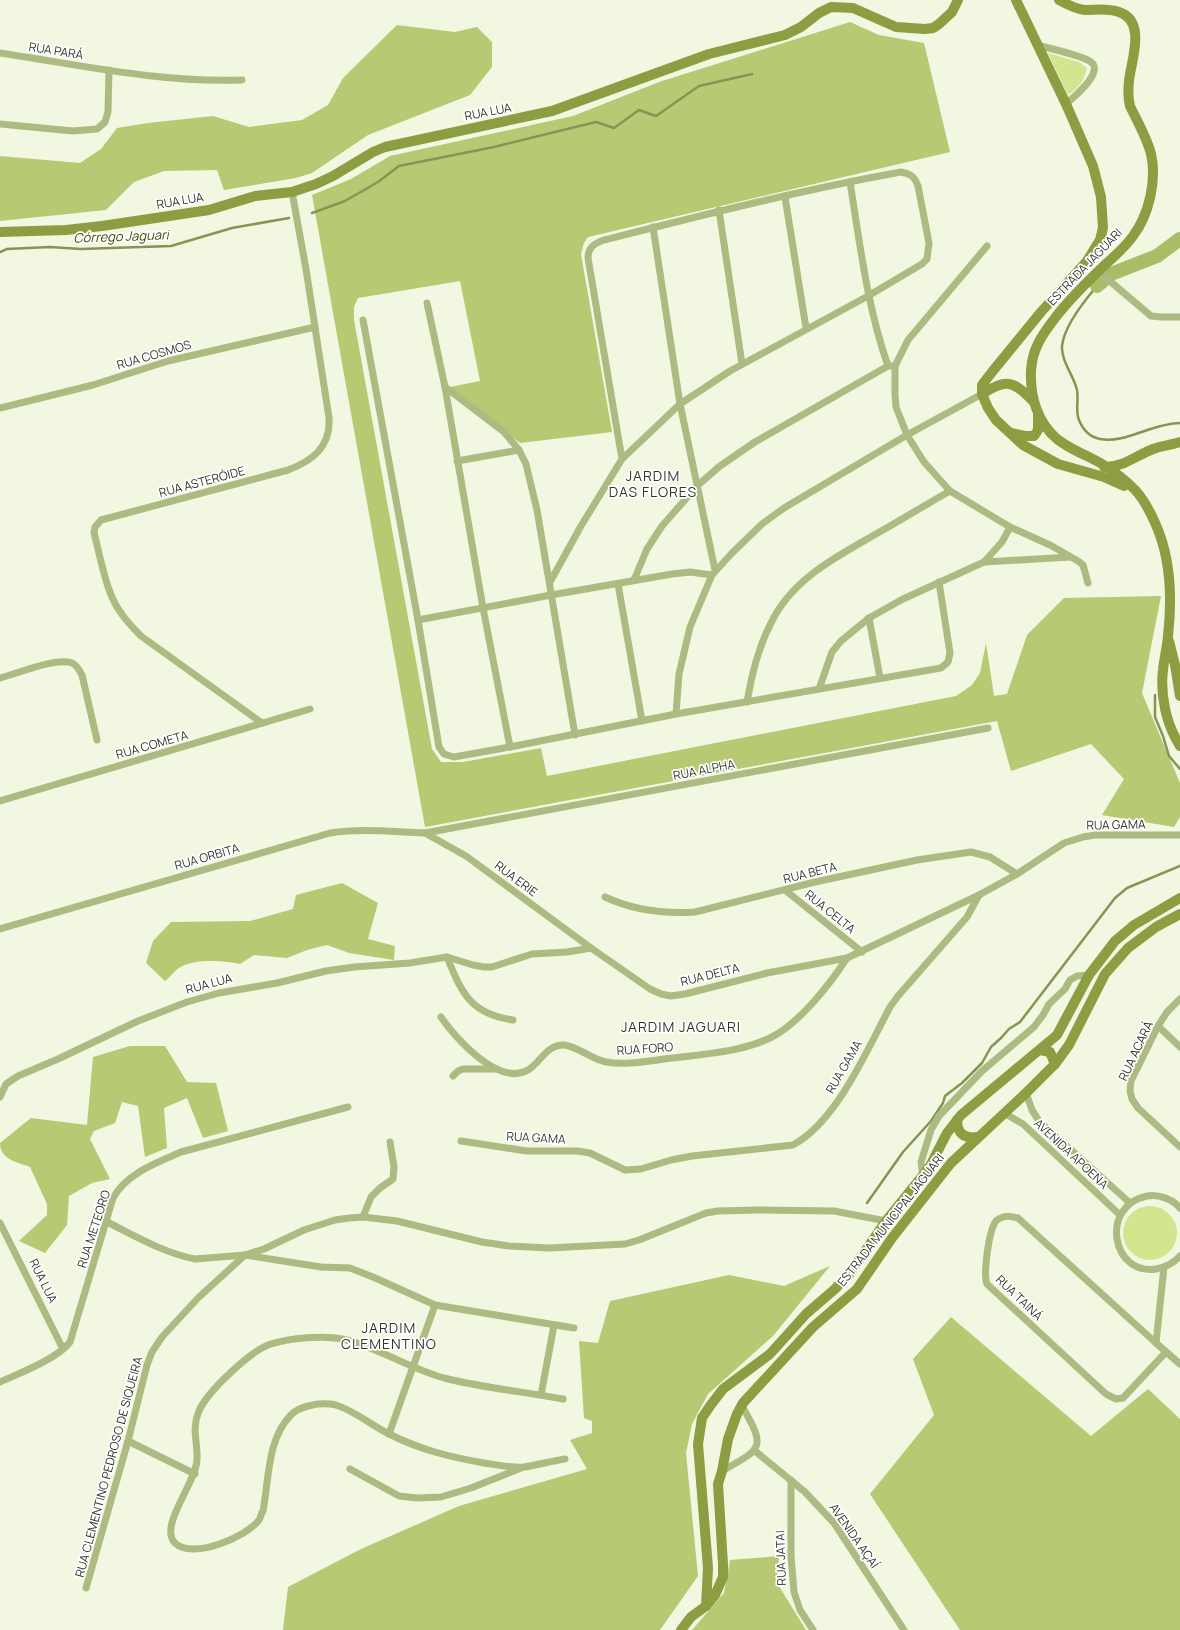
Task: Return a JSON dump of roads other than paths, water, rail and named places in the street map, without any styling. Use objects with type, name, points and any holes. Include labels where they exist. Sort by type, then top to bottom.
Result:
[{"type":"main road","name":"RUA LUA","points":[[0,232],[66,230],[144,220],[208,210],[255,196],[292,192],[316,184],[333,176],[373,152],[386,147],[552,111],[709,54],[784,35],[801,27],[819,13],[831,7],[854,8],[896,27],[925,29],[934,28],[939,24],[952,12],[958,0]]},
{"type":"main road","points":[[1016,0],[1066,104],[1093,166],[1101,197],[1103,228],[1095,249],[1077,274],[1055,297],[984,382],[981,389],[982,394],[988,408],[996,420],[1007,432],[1027,448],[1058,464],[1104,477],[1134,488]]},
{"type":"main road","name":"ESTRADA JAGUARI","points":[[1059,0],[1072,7],[1084,10],[1100,9],[1121,12],[1132,23],[1135,32],[1135,46],[1129,80],[1128,99],[1149,148],[1153,166],[1152,184],[1148,205],[1133,236],[1100,274],[1065,306],[1041,336],[1032,356],[1032,401],[1038,414],[1055,438],[1072,450],[1089,457],[1107,468],[1134,488]]},
{"type":"main road","points":[[1055,297],[1065,306]]},
{"type":"main road","points":[[982,394],[1000,384],[1009,383],[1022,390],[1032,401]]},
{"type":"main road","points":[[1007,432],[1025,436],[1034,436],[1038,430],[1038,414]]},
{"type":"main road","points":[[1058,464],[1107,468],[1130,461],[1155,448],[1180,442]]},
{"type":"main road","points":[[1089,457],[1110,460],[1142,454]]},
{"type":"main road","points":[[1130,461],[1126,467],[1126,475],[1150,512],[1157,527],[1167,564],[1171,596],[1168,636],[1163,672],[1165,708],[1175,738],[1180,746]]},
{"type":"main road","points":[[1168,636],[1180,696]]},
{"type":"main road","name":"ESTRADA MUNICIPAL JAGUARI","points":[[706,1606],[708,1568],[698,1444],[702,1418],[719,1393],[770,1354],[806,1314],[835,1289],[850,1273],[886,1221],[923,1176],[956,1120],[1040,1050],[1060,1031],[1089,975],[1114,941],[1134,925],[1180,898]]},
{"type":"main road","name":"ESTRADA MUNICIPAL JAGUARI","points":[[681,1630],[691,1617],[706,1606],[715,1595],[723,1576],[718,1484],[728,1439],[737,1414],[742,1406],[813,1327],[853,1293],[863,1282],[892,1238],[951,1163],[977,1137],[1026,1093],[1054,1064],[1069,1045],[1105,974],[1128,948],[1156,927],[1180,914]]},
{"type":"main road","points":[[1040,1050],[1050,1052],[1054,1064]]},
{"type":"main road","points":[[956,1120],[957,1128],[960,1132],[968,1138],[977,1137]]},
{"type":"main road","points":[[850,1273],[863,1282]]},
{"type":"main road","points":[[698,1444],[704,1454],[705,1479],[708,1484],[715,1486],[718,1484]]},
{"type":"street","points":[[1037,44],[1083,58],[1092,63],[1094,66],[1094,71],[1090,79],[1066,104]]},
{"type":"street","name":"RUA PARÁ","points":[[0,53],[109,70],[187,80],[242,80]]},
{"type":"street","points":[[0,124],[79,131],[92,130],[105,122],[108,112],[109,70]]},
{"type":"street","points":[[550,582],[581,526],[622,459],[680,404],[742,364],[806,328],[868,296],[922,264],[927,259],[929,243],[916,179],[901,172],[850,182],[719,210],[604,240],[592,246],[588,253],[622,459]]},
{"type":"street","points":[[850,182],[868,296],[888,366]]},
{"type":"street","name":"RUA ASTERÓIDE","points":[[262,723],[141,636],[130,625],[118,610],[113,599],[94,533],[95,527],[101,520],[288,470],[311,458],[323,445],[330,430],[315,327],[292,192]]},
{"type":"street","points":[[785,197],[806,328]]},
{"type":"street","points":[[719,210],[742,364]]},
{"type":"street","points":[[653,227],[680,404],[698,485],[714,573]]},
{"type":"street","points":[[987,246],[908,340],[896,366],[895,394],[899,418],[907,435],[924,462],[950,491],[1010,527],[1050,545],[1082,563],[1088,583]]},
{"type":"street","points":[[1100,274],[1151,316],[1180,317]]},
{"type":"street","points":[[427,303],[445,387],[483,608],[510,747]]},
{"type":"street","points":[[363,320],[441,751],[444,754],[454,757],[575,735],[676,714],[941,668],[948,662],[950,653],[939,582]]},
{"type":"street","name":"RUA COSMOS","points":[[0,408],[93,385],[168,361],[315,327]]},
{"type":"street","points":[[634,580],[647,549],[662,526],[698,485],[720,466],[736,454],[888,366],[896,366]]},
{"type":"street","points":[[445,387],[504,432],[519,450],[526,464],[537,510],[575,735]]},
{"type":"street","points":[[676,714],[679,674],[690,627],[714,573],[747,538],[784,508],[907,435],[982,394]]},
{"type":"street","points":[[457,461],[519,450]]},
{"type":"street","points":[[747,702],[756,657],[771,623],[778,610],[804,579],[839,555],[950,491]]},
{"type":"street","points":[[984,562],[1002,542],[1010,527]]},
{"type":"street","points":[[819,689],[832,652],[841,640],[869,618],[903,599],[984,562],[1071,557]]},
{"type":"street","points":[[418,620],[551,594],[618,584],[634,580],[690,572],[714,573]]},
{"type":"street","points":[[618,584],[642,721]]},
{"type":"street","points":[[869,618],[880,678]]},
{"type":"street","points":[[0,678],[59,662],[73,663],[82,675],[97,740]]},
{"type":"street","name":"RUA COMETA","points":[[0,801],[310,709]]},
{"type":"street","name":"RUA ALPHA","points":[[424,833],[988,728]]},
{"type":"street","name":"RUA ORBITA","points":[[0,929],[330,833],[350,830],[424,833]]},
{"type":"street","name":"RUA ERIE","points":[[424,833],[448,845],[481,867],[591,948]]},
{"type":"street","name":"RUA GAMA","points":[[461,1141],[527,1151],[578,1151],[590,1153],[625,1170],[641,1169],[671,1160],[692,1156],[793,1145],[806,1139],[819,1127],[848,1084],[890,1007],[967,917],[979,895],[1017,874],[1064,843],[1084,837],[1095,835],[1180,835]]},
{"type":"street","name":"RUA BETA","points":[[605,897],[620,904],[650,910],[677,913],[696,912],[815,882],[917,860],[971,852],[990,857],[1017,874]]},
{"type":"street","name":"RUA CELTA","points":[[785,890],[862,952]]},
{"type":"street","name":"RUA DELTA","points":[[591,948],[650,989],[661,994],[671,996],[686,994],[729,981],[847,958],[979,895]]},
{"type":"street","points":[[447,957],[484,968],[501,965],[532,954],[567,952],[591,948]]},
{"type":"street","points":[[447,957],[464,995],[488,1013],[499,1018],[513,1020]]},
{"type":"street","name":"RUA LUA","points":[[0,1096],[6,1084],[18,1076],[58,1059],[138,1021],[187,1002],[219,993],[277,983],[326,971],[354,967],[410,963],[447,957]]},
{"type":"street","name":"RUA FORO","points":[[441,1017],[452,1033],[483,1061],[498,1069],[515,1074],[524,1072],[533,1066],[547,1051],[559,1046],[568,1046],[606,1062],[620,1063],[697,1055],[737,1049],[754,1044],[782,1032],[803,1013],[825,989],[847,958]]},
{"type":"street","points":[[923,1176],[921,1162],[929,1136],[939,1116],[950,1102],[982,1070],[1034,1027],[1049,1004],[1070,980],[1077,976],[1089,975]]},
{"type":"street","name":"RUA ACARÁ","points":[[1180,999],[1167,1012],[1158,1026],[1131,1081],[1130,1091],[1132,1099],[1138,1108],[1180,1147]]},
{"type":"street","points":[[1158,1026],[1180,1047]]},
{"type":"street","points":[[453,1076],[458,1071],[463,1069],[498,1069]]},
{"type":"street","name":"AVENIDA APOENA","points":[[1026,1093],[1034,1116],[1130,1203]]},
{"type":"street","name":"RUA METEORO","points":[[0,1382],[32,1368],[63,1350],[72,1338],[113,1198],[124,1182],[158,1162],[181,1152],[348,1107]]},
{"type":"street","name":"AVENIDA APOENA","points":[[1004,1114],[1017,1119],[1023,1124],[1120,1215]]},
{"type":"street","points":[[363,1217],[371,1197],[380,1188],[393,1179],[394,1167],[390,1142]]},
{"type":"street","points":[[1179,1260],[1164,1267],[1153,1269],[1142,1268],[1132,1263],[1124,1256],[1118,1247],[1116,1225],[1120,1215],[1130,1203],[1144,1196],[1160,1196],[1170,1200],[1180,1208]]},
{"type":"street","name":"RUA CLEMENTINO PEDROSO DE SIQUEIRA","points":[[86,1588],[128,1442],[146,1365],[152,1352],[162,1337],[198,1298],[245,1255],[264,1249],[304,1230],[335,1220],[363,1217],[396,1221],[482,1242],[509,1246],[549,1248],[625,1244],[639,1240],[700,1215],[718,1211],[834,1211],[886,1221]]},
{"type":"street","name":"RUA TAINÁ","points":[[1156,1343],[1018,1218],[1010,1216],[1002,1217],[996,1221],[992,1227],[986,1267],[985,1274],[987,1284],[1106,1394],[1116,1399],[1123,1398],[1166,1352]]},
{"type":"street","points":[[107,1222],[187,1258],[195,1259],[245,1255],[321,1268],[350,1268],[373,1276],[435,1305],[574,1328]]},
{"type":"street","name":"RUA LUA","points":[[0,1223],[2,1231],[63,1350]]},
{"type":"street","points":[[1164,1267],[1156,1343],[1180,1364]]},
{"type":"street","points":[[389,1434],[435,1305]]},
{"type":"street","points":[[541,1395],[554,1325]]},
{"type":"street","points":[[523,1467],[493,1464],[439,1454],[422,1449],[389,1434],[348,1410],[335,1405],[323,1404],[310,1406],[291,1414],[282,1425],[276,1439],[263,1511],[259,1520],[238,1537],[214,1545],[189,1549],[180,1547],[174,1542],[170,1532],[171,1522],[177,1507],[195,1474],[198,1457],[194,1435],[195,1424],[199,1411],[207,1399],[236,1368],[258,1351],[270,1344],[314,1338],[340,1339],[361,1344],[412,1368],[447,1379],[563,1399]]},
{"type":"street","points":[[722,1471],[755,1450],[757,1445],[756,1434],[742,1406]]},
{"type":"street","points":[[128,1442],[195,1474]]},
{"type":"street","name":"AVENIDA AÇAÍ","points":[[755,1450],[806,1492],[834,1523],[904,1630]]},
{"type":"street","points":[[350,1469],[399,1496],[418,1498],[441,1497],[471,1488],[523,1467],[565,1459]]},
{"type":"street","name":"RUA JATAI","points":[[791,1480],[791,1556],[794,1592],[800,1610],[813,1630]]},
{"type":"waterway","points":[[312,213],[345,201],[378,182],[399,166],[494,147],[596,122],[614,128],[639,110],[656,116],[699,86],[752,74]]},
{"type":"waterway","name":"Córrego Jaguari","points":[[0,252],[7,249],[50,247],[81,249],[171,246],[232,228],[289,218]]},
{"type":"waterway","points":[[1097,286],[1111,274],[1157,256],[1180,239]]},
{"type":"waterway","points":[[1097,286],[1081,306],[1071,322],[1062,346],[1062,352],[1077,390],[1077,412],[1083,427],[1093,437],[1110,440],[1119,439],[1160,426],[1180,423]]},
{"type":"waterway","points":[[1155,695],[1155,717],[1169,756],[1180,769]]},
{"type":"waterway","points":[[867,1203],[903,1152],[931,1121],[943,1103],[945,1096],[962,1083],[982,1063],[991,1047],[1009,1029],[1020,1022],[1115,898],[1127,888],[1180,866]]},
{"type":"district","name":"JARDIM DAS FLORES","points":[[653,484]]},
{"type":"district","name":"JARDIM JAGUARI","points":[[681,1027]]},
{"type":"district","name":"JARDIM CLEMENTINO","points":[[389,1336]]}]
